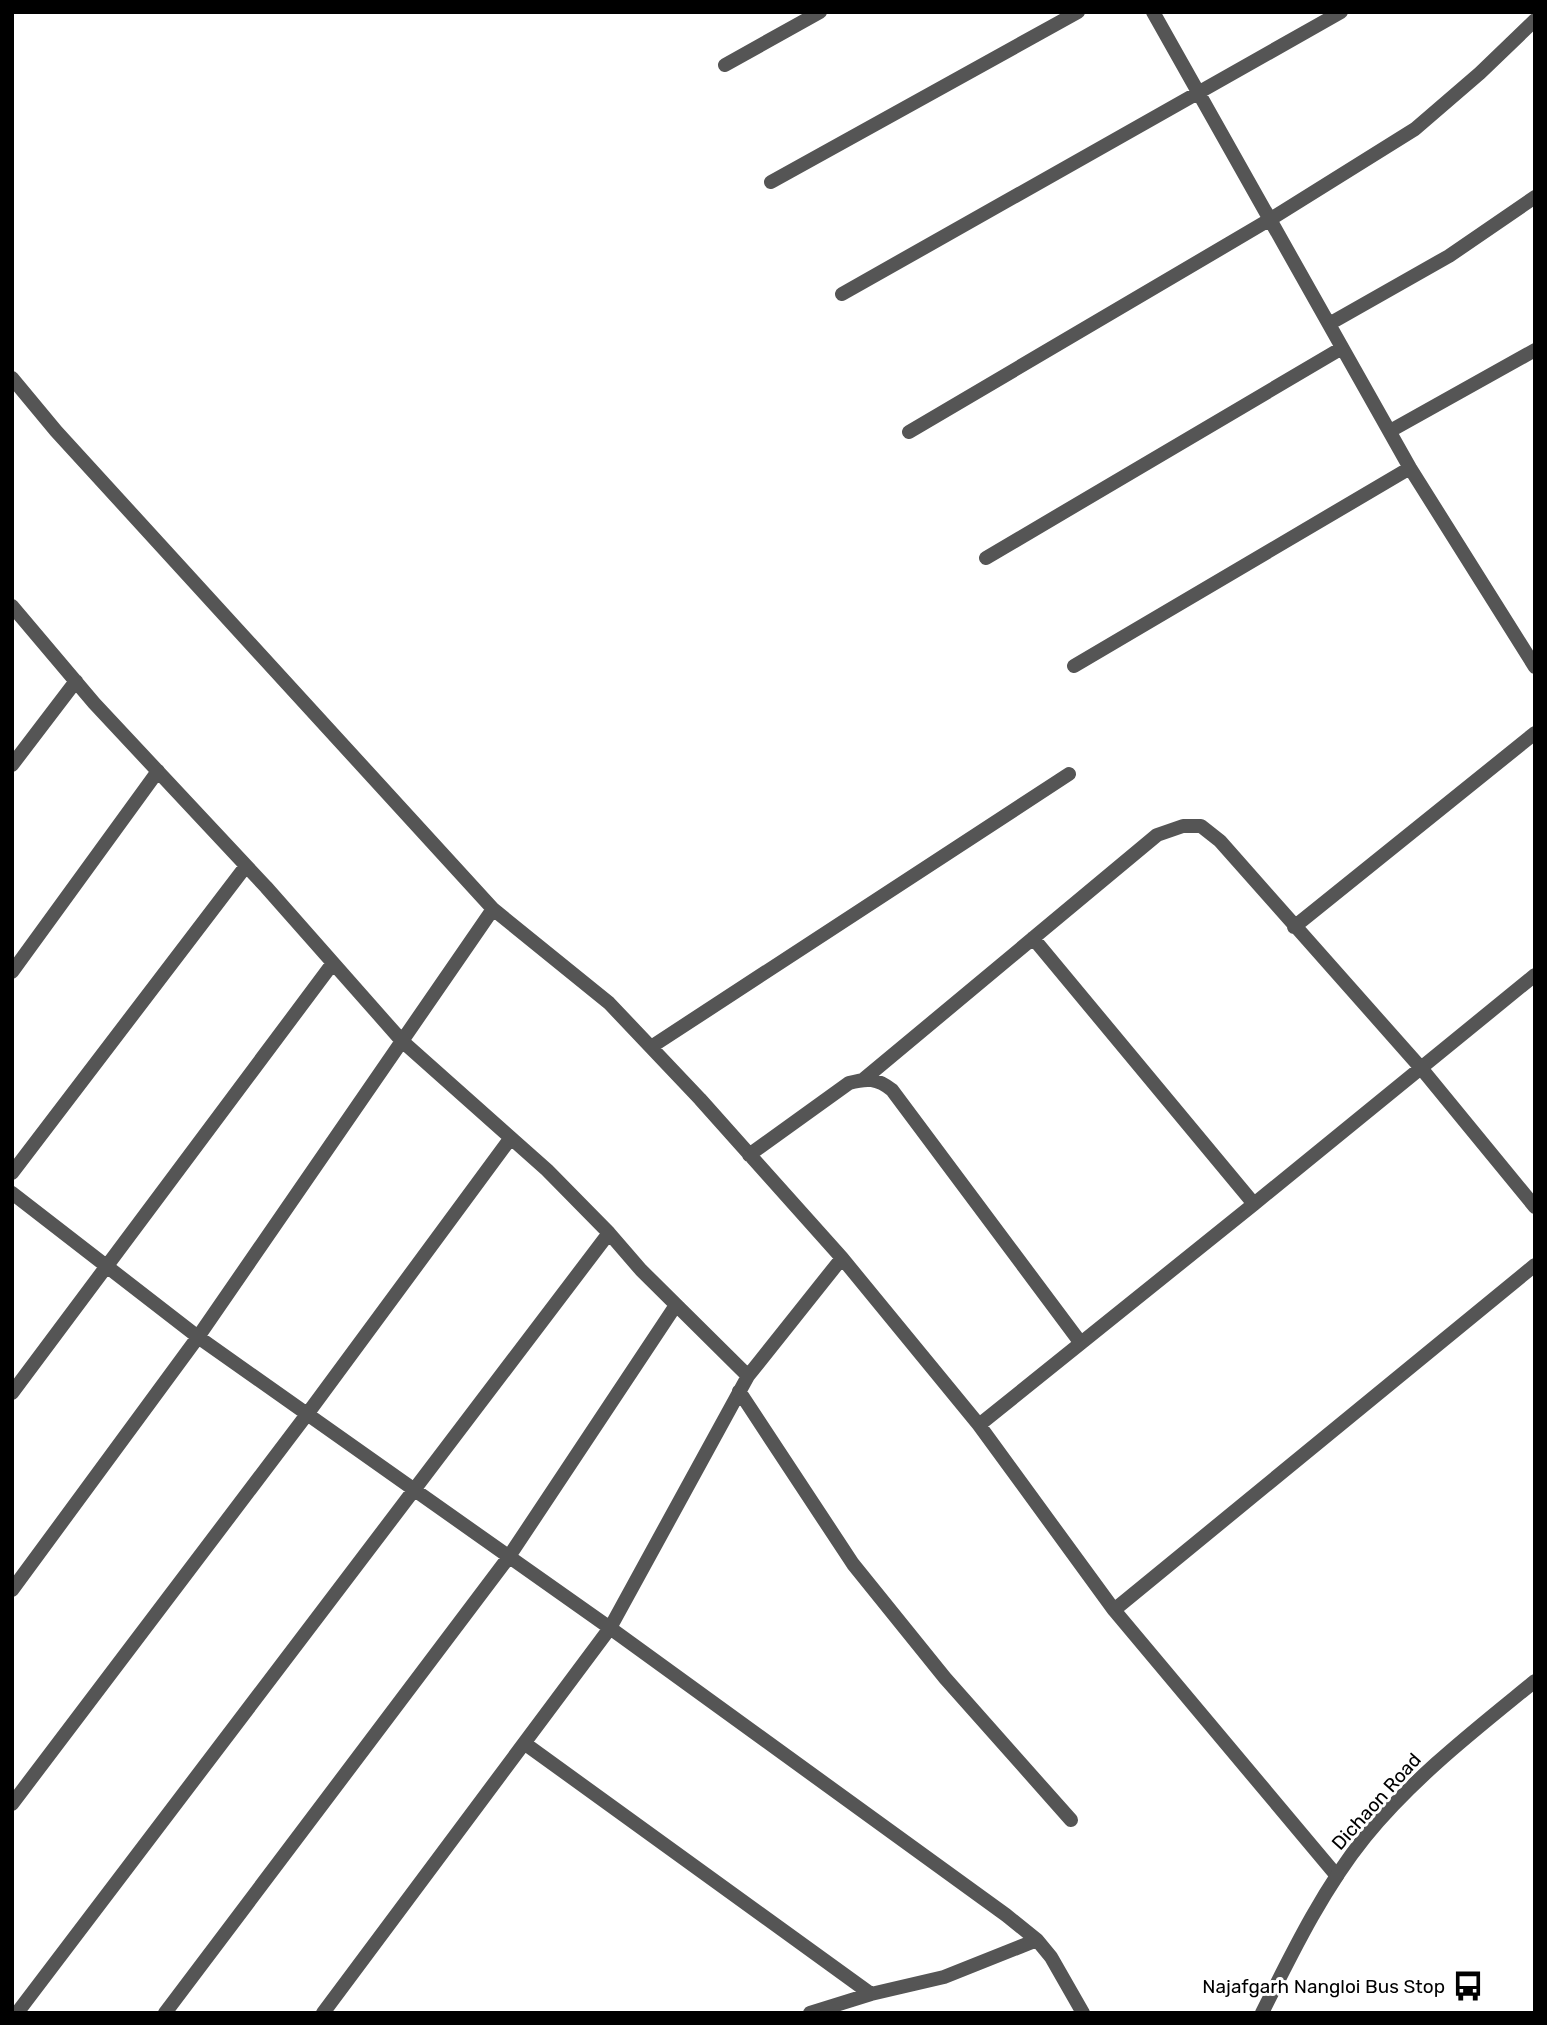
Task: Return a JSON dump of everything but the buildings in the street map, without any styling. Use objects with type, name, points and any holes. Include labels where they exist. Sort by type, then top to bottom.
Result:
[{"type":"street","points":[[725,65],[820,12]]},
{"type":"street","points":[[771,182],[1078,12]]},
{"type":"street","points":[[1153,12],[1410,468],[1535,667]]},
{"type":"street","points":[[842,294],[1341,12]]},
{"type":"street","points":[[909,432],[1269,220],[1415,129],[1480,73],[1535,20]]},
{"type":"street","points":[[1329,324],[1449,256],[1535,197]]},
{"type":"street","points":[[986,558],[1342,348]]},
{"type":"street","points":[[1390,431],[1535,349]]},
{"type":"street","points":[[12,378],[56,431],[493,909],[609,1003],[842,1258],[979,1425],[1114,1610],[1337,1876]]},
{"type":"street","points":[[1074,666],[1410,468]]},
{"type":"street","points":[[12,606],[76,681],[402,1041],[547,1170],[641,1270],[748,1376]]},
{"type":"street","points":[[12,765],[76,681]]},
{"type":"street","points":[[1294,927],[1535,733]]},
{"type":"street","points":[[12,972],[158,771]]},
{"type":"street","points":[[651,1047],[1069,774]]},
{"type":"street","points":[[864,1079],[1157,835],[1183,826],[1201,826],[1220,841],[1421,1068],[1535,1207]]},
{"type":"street","points":[[12,1173],[246,866]]},
{"type":"street","points":[[12,1590],[198,1337],[493,909]]},
{"type":"street","points":[[1033,938],[1254,1204]]},
{"type":"street","points":[[12,1393],[333,963]]},
{"type":"street","points":[[979,1425],[1535,975]]},
{"type":"street","points":[[749,1155],[849,1083],[864,1079],[879,1080],[892,1090],[1080,1342]]},
{"type":"street","points":[[12,1804],[308,1413],[510,1139]]},
{"type":"street","points":[[12,1193],[198,1337],[610,1628],[1006,1915],[1037,1940],[1051,1957],[1083,2013]]},
{"type":"street","points":[[17,2013],[609,1233]]},
{"type":"street","points":[[323,2013],[610,1628],[748,1376],[842,1258]]},
{"type":"street","points":[[1114,1610],[1535,1265]]},
{"type":"street","points":[[165,2013],[508,1558],[676,1305]]},
{"type":"street","points":[[739,1391],[853,1564],[945,1678],[1071,1820]]},
{"type":"street","name":"Dichaon Road","points":[[1262,2013],[1337,1876],[1364,1839],[1435,1763],[1535,1681]]},
{"type":"street","points":[[524,1743],[871,1994]]},
{"type":"street","points":[[810,2013],[871,1994],[944,1977],[1037,1940]]},
{"type":"place","name":"Najafgarh Nangloi Bus Stop","points":[[1468,1986]]}]
